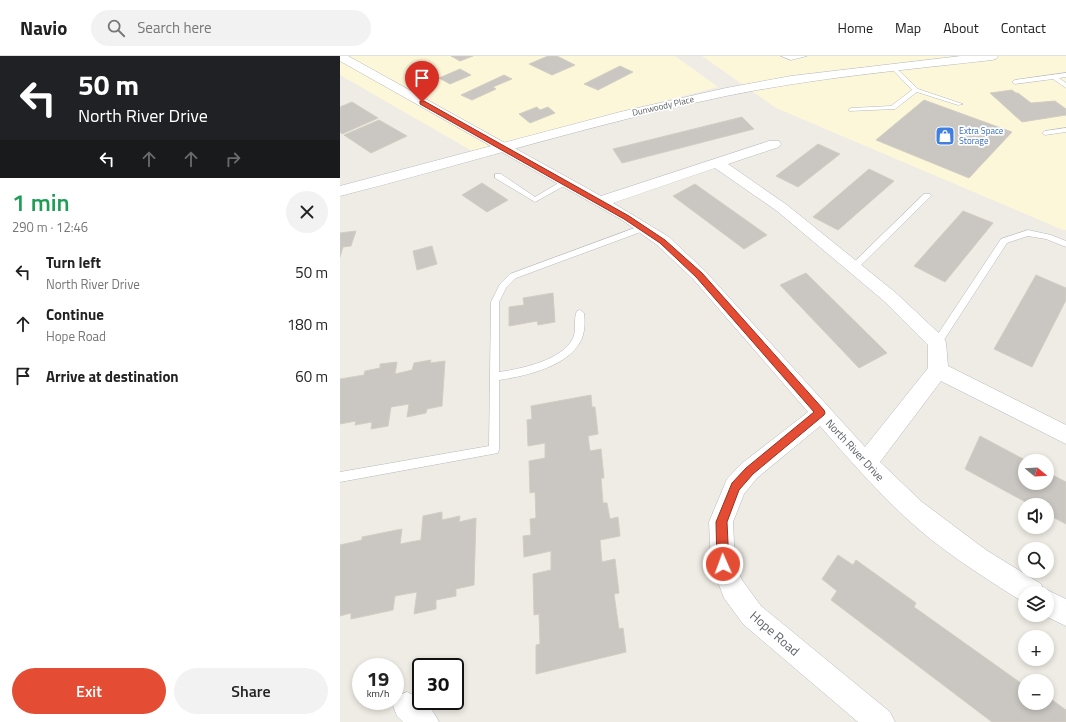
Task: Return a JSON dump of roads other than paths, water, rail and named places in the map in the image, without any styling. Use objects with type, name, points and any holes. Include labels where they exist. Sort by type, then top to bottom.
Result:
[{"type":"street","points":[[340,56],[503,148]]},
{"type":"street","name":"Dunwoody Place","points":[[340,191],[625,115],[726,92],[791,80],[955,58],[992,56]]},
{"type":"street","points":[[599,202],[774,144]]},
{"type":"street","name":"North River Drive","points":[[503,148],[599,202],[643,228],[663,242],[699,275],[866,463],[914,510],[977,558],[1021,586]]},
{"type":"street","points":[[716,163],[782,208],[890,297],[937,342],[938,370],[866,463]]},
{"type":"street","points":[[938,370],[1066,435]]},
{"type":"street","name":"Hope Road","points":[[821,413],[749,471],[735,487],[721,522],[723,564],[733,589],[752,615],[880,722]]},
{"type":"street","points":[[1054,607],[1066,613]]},
{"type":"lane","points":[[784,56],[791,58],[804,56]]},
{"type":"lane","points":[[893,67],[916,90],[960,104]]},
{"type":"lane","points":[[1015,82],[1066,75]]},
{"type":"lane","points":[[1054,77],[1066,86]]},
{"type":"lane","points":[[851,110],[893,108],[916,90]]},
{"type":"lane","points":[[1045,133],[1066,130]]},
{"type":"lane","points":[[498,176],[535,200],[566,183]]},
{"type":"lane","points":[[854,267],[926,196]]},
{"type":"lane","points":[[340,477],[494,450],[495,302],[503,286],[513,276],[643,228]]},
{"type":"lane","points":[[937,342],[1004,241],[1028,233],[1048,237],[1066,244]]},
{"type":"lane","points":[[495,377],[519,373],[560,356],[574,343],[580,330],[580,314]]},
{"type":"place","name":"Extra Space Storage","points":[[945,136]]}]
